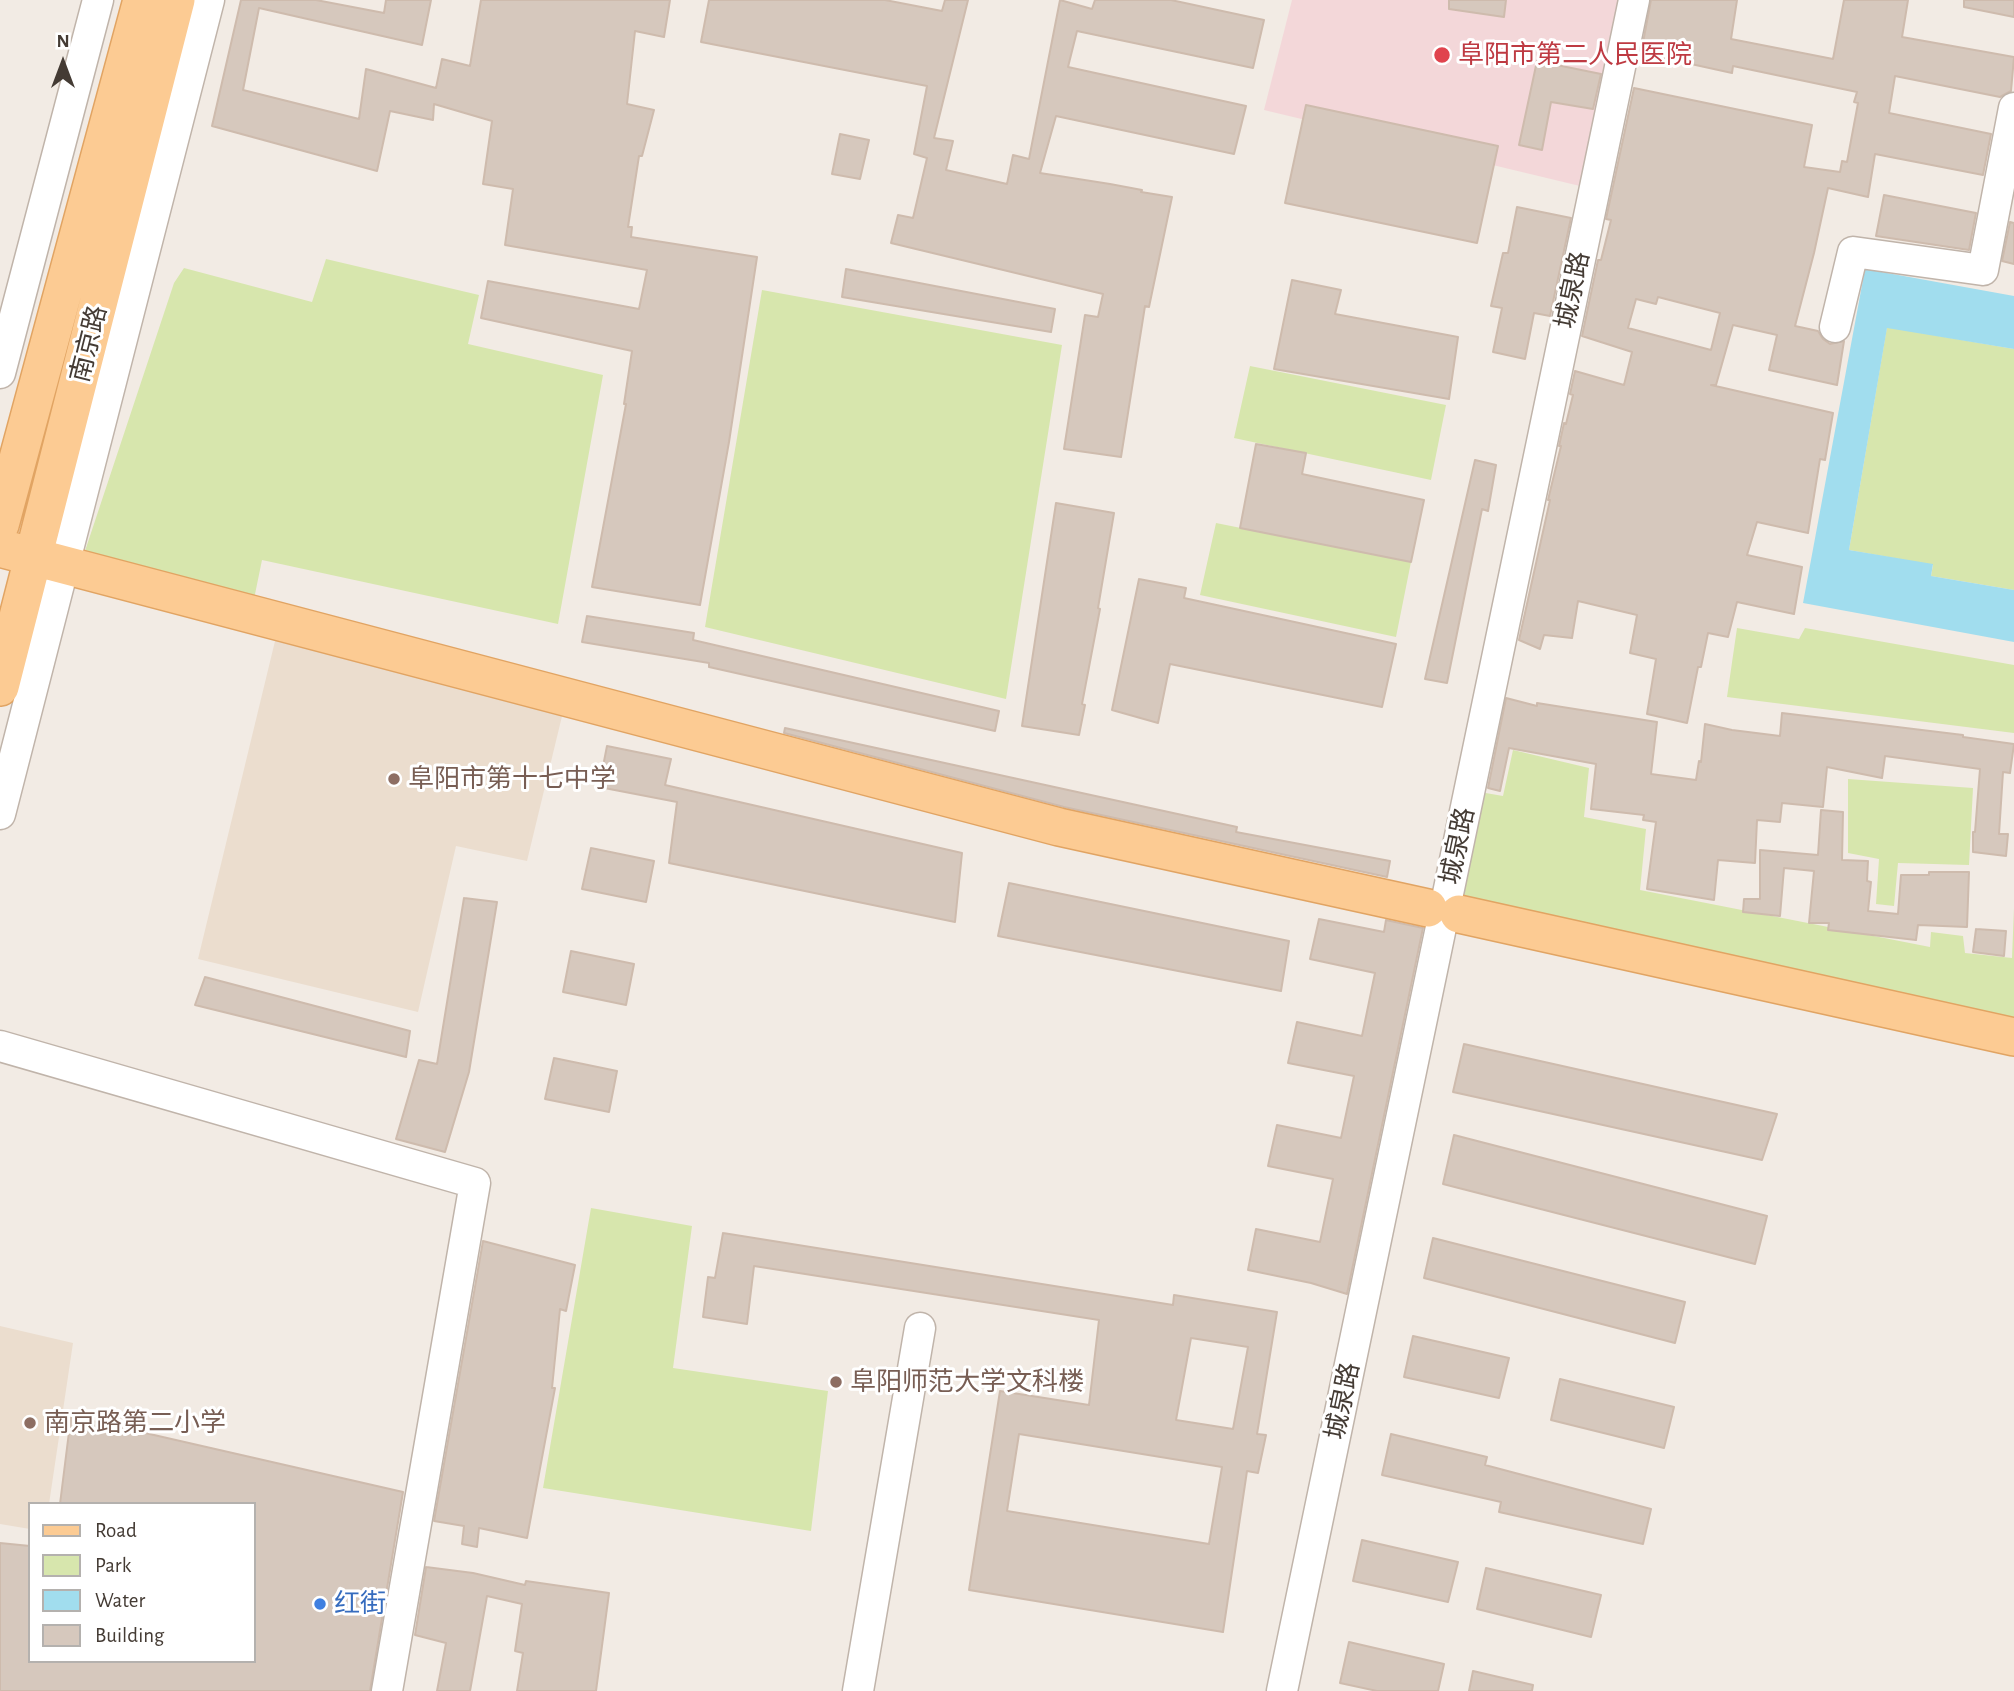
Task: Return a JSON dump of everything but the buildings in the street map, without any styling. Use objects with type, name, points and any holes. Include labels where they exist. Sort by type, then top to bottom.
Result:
[{"type":"main road","name":"南京路","points":[[0,525],[142,0]]},
{"type":"main road","name":"南京路","points":[[0,687],[176,0]]},
{"type":"main road","points":[[33,556],[1059,827],[2014,1037]]},
{"type":"street","points":[[0,373],[98,0]]},
{"type":"street","points":[[0,814],[33,556],[209,0]]},
{"type":"street","name":"城泉路","points":[[1282,1691],[1634,0]]},
{"type":"street","points":[[1835,327],[1853,252],[1983,270],[2014,108]]},
{"type":"street","points":[[0,1046],[475,1183],[387,1691]]},
{"type":"street","points":[[858,1691],[920,1328]]},
{"type":"shaded area","name":"阜阳市第二人民医院","points":[[1292,0],[1618,0],[1580,186],[1264,110]]},
{"type":"shaded area","name":"阜阳市第十七中学","points":[[276,637],[563,712],[527,861],[456,846],[418,1012],[198,959]]},
{"type":"shaded area","name":"南京路第二小学","points":[[0,1326],[73,1343],[49,1502],[28,1502],[28,1529],[0,1524]]},
{"type":"green space","points":[[326,259],[479,295],[468,344],[603,375],[558,624],[262,560],[254,599],[85,551],[174,283],[184,268],[312,302]]},
{"type":"green space","points":[[762,290],[1062,345],[1006,699],[705,627]]},
{"type":"green space","points":[[1887,327],[2014,349],[2014,590],[1931,576],[1933,565],[1849,550]]},
{"type":"green space","points":[[1250,366],[1446,405],[1431,480],[1234,438]]},
{"type":"green space","points":[[1216,523],[1411,562],[1396,637],[1200,595]]},
{"type":"green space","points":[[1737,628],[1799,639],[1805,628],[2014,665],[2014,733],[1727,697]]},
{"type":"green space","points":[[1513,750],[1589,768],[1584,817],[1646,829],[1640,890],[1930,947],[1931,932],[1963,936],[1965,953],[2012,958],[2014,908],[2014,1028],[1454,903],[1474,791],[1503,796]]},
{"type":"green space","points":[[1848,779],[1973,788],[1969,865],[1898,863],[1894,906],[1876,904],[1879,859],[1848,853]]},
{"type":"green space","points":[[591,1208],[692,1226],[673,1368],[828,1391],[811,1531],[543,1488]]},
{"type":"water","points":[[1865,269],[2014,296],[2014,349],[1887,328],[1849,550],[1933,564],[1931,576],[2014,590],[2014,642],[1803,603]]},
{"type":"place","name":"阜阳市第二人民医院","points":[[1442,55]]},
{"type":"place","name":"阜阳市第十七中学","points":[[394,779]]},
{"type":"place","name":"阜阳师范大学文科楼","points":[[836,1382]]},
{"type":"place","name":"南京路第二小学","points":[[30,1423]]},
{"type":"place","name":"红街","points":[[320,1604]]}]
